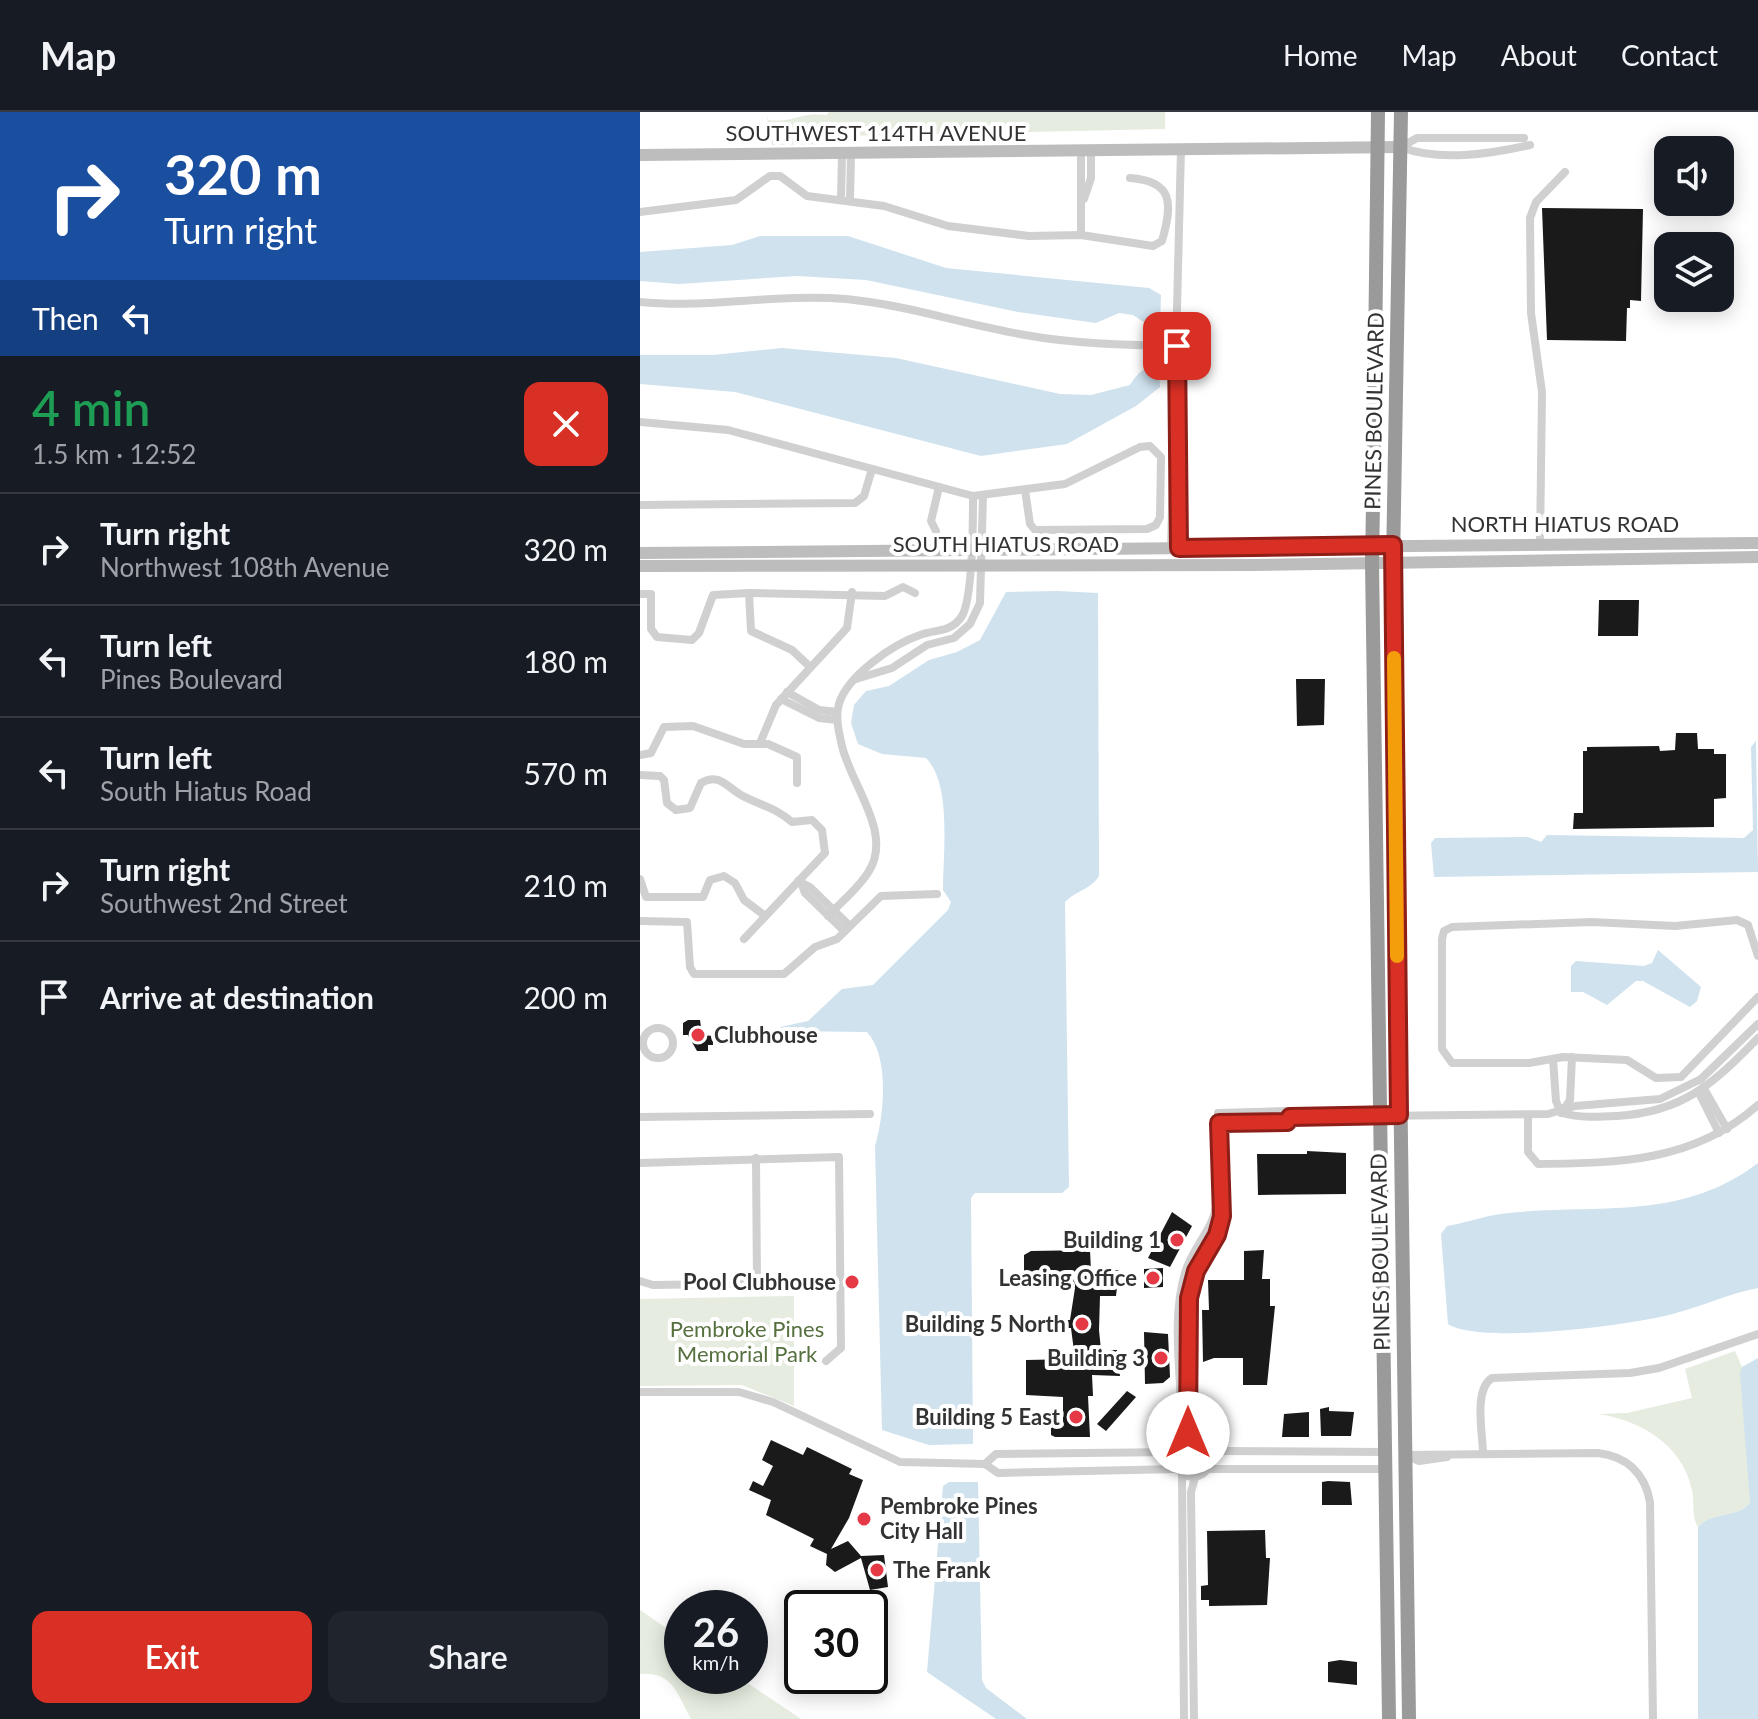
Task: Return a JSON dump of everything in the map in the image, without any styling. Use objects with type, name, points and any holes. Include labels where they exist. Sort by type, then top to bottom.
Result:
[{"type":"highway","name":"PINES BOULEVARD","points":[[1378,112],[1372,563],[1389,1719]]},
{"type":"highway","name":"PINES BOULEVARD","points":[[1401,112],[1393,563],[1409,1719]]},
{"type":"highway","points":[[1384,1433],[1405,1455]]},
{"type":"highway","points":[[1384,1452],[1400,1472],[1405,1487]]},
{"type":"main road","name":"SOUTHWEST 114TH AVENUE","points":[[640,155],[1401,147]]},
{"type":"main road","name":"NORTH HIATUS ROAD","points":[[1372,545],[1758,543]]},
{"type":"main road","name":"SOUTH HIATUS ROAD","points":[[640,566],[1175,548],[1372,545]]},
{"type":"main road","points":[[1171,563],[1188,554],[1226,553],[1237,547]]},
{"type":"main road","points":[[1101,562],[1118,557],[1160,557],[1175,548]]},
{"type":"main road","name":"SOUTH HIATUS ROAD","points":[[640,553],[1171,563],[1372,563]]},
{"type":"main road","name":"NORTH HIATUS ROAD","points":[[1372,563],[1758,557]]},
{"type":"street","points":[[1417,138],[1527,141],[1487,153],[1416,153],[1401,147],[1417,138]]},
{"type":"street","points":[[1175,548],[1181,149]]},
{"type":"street","points":[[1081,235],[1086,151]]},
{"type":"street","points":[[846,155],[846,198]]},
{"type":"street","points":[[1540,545],[1542,392],[1531,313],[1530,218],[1536,202],[1565,172]]},
{"type":"street","points":[[640,212],[736,200],[770,176],[780,176],[807,196],[846,198],[983,232],[1081,235],[1153,246],[1162,241],[1166,195],[1160,184],[1130,178]]},
{"type":"street","points":[[640,302],[694,305],[776,296],[843,299],[921,310],[1023,335],[1177,346]]},
{"type":"street","points":[[640,422],[717,428],[973,496],[1078,480],[1140,447],[1150,446],[1161,457],[1160,517],[1156,525],[1147,529],[1043,533],[1030,524],[1025,490]]},
{"type":"street","points":[[640,505],[855,503],[864,496],[872,469]]},
{"type":"street","points":[[936,531],[931,521],[939,487]]},
{"type":"street","points":[[856,679],[892,668],[927,645],[954,638],[966,630],[979,608],[973,496]]},
{"type":"street","points":[[831,913],[867,875],[875,859],[877,839],[873,820],[849,770],[837,716],[842,695],[867,666],[903,643],[951,628],[957,622],[966,604],[977,557],[983,496]]},
{"type":"street","points":[[640,594],[651,594],[651,629],[657,637],[692,640],[699,633],[713,595],[852,592],[885,596],[903,587],[915,593]]},
{"type":"street","points":[[760,743],[768,717],[809,666],[847,628],[852,592]]},
{"type":"street","points":[[749,593],[751,631],[792,650],[809,666]]},
{"type":"street","points":[[784,696],[819,718],[837,716]]},
{"type":"street","points":[[640,755],[653,751],[660,730],[682,725],[709,730],[744,744],[760,743],[797,757],[797,783]]},
{"type":"street","points":[[640,775],[660,776],[666,787],[667,803],[676,810],[690,808],[701,783],[714,779],[727,783],[738,794],[771,806],[792,822],[812,820],[824,834],[825,853],[744,939]]},
{"type":"street","points":[[640,879],[646,897],[703,897],[710,880],[724,876],[735,883],[744,900],[764,915]]},
{"type":"street","points":[[800,883],[805,893],[847,928]]},
{"type":"street","points":[[640,921],[687,922],[690,967],[694,974],[784,974],[810,950],[833,942],[881,896],[937,894]]},
{"type":"street","points":[[1758,956],[1745,922],[1675,926],[1592,922],[1452,927],[1444,931],[1442,1049],[1452,1063],[1529,1063],[1572,1057],[1627,1060],[1656,1078],[1681,1077],[1758,997]]},
{"type":"street","points":[[1561,1113],[1575,1106],[1660,1099],[1696,1082],[1758,1024]]},
{"type":"street","points":[[1290,1117],[1561,1113],[1575,1117],[1638,1115],[1662,1110],[1701,1091],[1758,1038]]},
{"type":"street","points":[[1561,1113],[1570,1100],[1572,1057]]},
{"type":"street","points":[[1553,1059],[1556,1101],[1561,1113]]},
{"type":"street","points":[[1696,1082],[1723,1131]]},
{"type":"street","points":[[1528,1115],[1530,1157],[1538,1164],[1618,1163],[1663,1157],[1701,1144],[1758,1105]]},
{"type":"street","points":[[1290,1117],[1287,1111],[1218,1113],[1222,1216],[1217,1235],[1196,1271],[1189,1298],[1188,1428],[1194,1443],[1207,1451],[1384,1452]]},
{"type":"street","points":[[640,1117],[870,1114]]},
{"type":"street","points":[[1219,1123],[1287,1122],[1290,1117]]},
{"type":"street","points":[[1184,1719],[1179,1451],[1180,1296],[1190,1257],[1215,1216],[1216,1128],[1219,1123]]},
{"type":"street","points":[[640,1163],[839,1157],[841,1348],[826,1361]]},
{"type":"street","points":[[756,1158],[757,1284]]},
{"type":"street","points":[[640,1281],[653,1285],[840,1282]]},
{"type":"street","points":[[1483,1454],[1482,1393],[1486,1382],[1498,1377],[1601,1376],[1644,1371],[1758,1334]]},
{"type":"street","points":[[640,1392],[736,1391],[773,1402],[900,1462],[985,1464],[998,1473],[1180,1471],[1195,1478]]},
{"type":"street","points":[[985,1464],[992,1455],[1004,1453],[1179,1451],[1194,1443]]},
{"type":"street","points":[[1207,1451],[1208,1469]]},
{"type":"street","points":[[1405,1455],[1429,1461],[1444,1459],[1451,1454],[1598,1453],[1628,1463],[1643,1480],[1650,1502],[1653,1719]]},
{"type":"street","points":[[1194,1719],[1191,1490],[1195,1478],[1208,1469],[1385,1469]]},
{"type":"street","points":[[1183,1649],[1193,1648]]},
{"type":"green space","points":[[766,112],[768,120],[777,121],[826,115],[829,112],[1165,112],[1165,129],[841,136],[836,144],[772,145]]},
{"type":"green space","name":"Pembroke Pines Memorial Park","points":[[794,1296],[794,1406],[742,1385],[640,1386],[640,1299]]},
{"type":"green space","points":[[1735,1351],[1742,1367],[1750,1503],[1745,1508],[1710,1519],[1698,1527],[1687,1474],[1669,1448],[1658,1437],[1630,1422],[1599,1414],[1627,1413],[1692,1398],[1685,1369]]},
{"type":"green space","points":[[640,1610],[664,1627],[664,1678],[640,1674]]},
{"type":"green space","points":[[678,1694],[764,1694],[801,1719],[691,1719]]},
{"type":"water","points":[[760,236],[848,236],[946,268],[1149,288],[1161,295],[1160,324],[1148,325],[1133,315],[1119,313],[1096,323],[1018,312],[866,280],[797,276],[679,284],[640,281],[640,252],[732,245]]},
{"type":"water","points":[[782,348],[896,358],[1060,394],[1091,395],[1130,385],[1142,371],[1159,365],[1160,387],[1136,406],[1067,444],[981,456],[735,392],[640,384],[640,355],[713,355]]},
{"type":"water","points":[[1006,592],[1098,593],[1099,876],[1065,902],[1069,1187],[1062,1193],[975,1193],[971,1198],[973,1444],[929,1445],[882,1430],[875,1146],[883,1087],[879,1056],[867,1032],[781,1031],[780,1027],[808,1021],[842,989],[873,985],[948,910],[951,902],[943,890],[943,801],[934,770],[926,758],[882,754],[858,744],[851,723],[854,705],[866,691],[889,686],[929,660],[957,652],[980,640]]},
{"type":"water","points":[[1756,741],[1758,872],[1434,877],[1431,843],[1435,838],[1528,837],[1541,842],[1547,835],[1744,838],[1753,830],[1751,747]]},
{"type":"water","points":[[1658,950],[1701,987],[1697,1001],[1690,1007],[1643,981],[1636,981],[1607,1005],[1583,992],[1571,992],[1571,966],[1576,961],[1644,966],[1652,963]]},
{"type":"water","points":[[1758,1163],[1758,1288],[1656,1318],[1594,1327],[1491,1333],[1448,1324],[1441,1234],[1447,1226],[1501,1214],[1666,1203],[1728,1182]]},
{"type":"water","points":[[1758,1358],[1758,1719],[1698,1719],[1698,1527],[1710,1519],[1745,1508],[1750,1503],[1740,1373],[1742,1367]]},
{"type":"water","points":[[949,1482],[978,1482],[982,1680],[986,1688],[1027,1719],[996,1719],[927,1672],[943,1486]]},
{"type":"building","points":[[1542,208],[1643,209],[1641,301],[1630,300],[1630,308],[1627,308],[1626,341],[1547,340]]},
{"type":"building","points":[[1599,600],[1639,600],[1638,636],[1598,636]]},
{"type":"building","points":[[1296,679],[1325,679],[1324,725],[1297,726]]},
{"type":"building","points":[[1676,733],[1697,733],[1698,749],[1714,749],[1714,754],[1726,754],[1726,798],[1714,799],[1714,827],[1573,829],[1574,813],[1583,813],[1583,751],[1587,751],[1587,747],[1659,746],[1660,751],[1675,750]]},
{"type":"building","name":"Clubhouse","points":[[700,1020],[702,1035],[713,1036],[713,1045],[708,1045],[708,1051],[697,1051],[688,1035],[683,1035],[683,1023]]},
{"type":"building","points":[[1307,1151],[1346,1153],[1346,1194],[1258,1195],[1257,1154],[1307,1154]]},
{"type":"building","name":"Building 1","points":[[1172,1212],[1192,1226],[1170,1267],[1148,1258]]},
{"type":"building","points":[[1090,1250],[1091,1271],[1119,1270],[1116,1296],[1100,1296],[1099,1330],[1101,1350],[1117,1350],[1120,1376],[1092,1375],[1093,1396],[1088,1396],[1090,1437],[1055,1437],[1051,1435],[1051,1422],[1063,1422],[1063,1397],[1026,1395],[1026,1360],[1075,1359],[1071,1328],[1064,1328],[1064,1320],[1070,1320],[1075,1288],[1024,1289],[1024,1255],[1031,1251]]},
{"type":"building","points":[[1264,1250],[1262,1279],[1270,1279],[1270,1306],[1275,1306],[1267,1385],[1243,1385],[1243,1358],[1214,1358],[1203,1362],[1202,1310],[1209,1310],[1208,1280],[1244,1280],[1244,1251]]},
{"type":"building","name":"Leasing Office","points":[[1163,1268],[1163,1287],[1144,1288],[1144,1269]]},
{"type":"building","name":"Building 3","points":[[1144,1332],[1168,1334],[1170,1377],[1163,1383],[1145,1384]]},
{"type":"building","points":[[1127,1391],[1136,1397],[1106,1431],[1097,1424]]},
{"type":"building","points":[[1329,1407],[1329,1411],[1354,1412],[1351,1436],[1321,1436],[1320,1409]]},
{"type":"building","points":[[1309,1412],[1309,1437],[1282,1437],[1284,1414]]},
{"type":"building","name":"Pembroke Pines City Hall","points":[[771,1440],[803,1455],[807,1447],[852,1469],[849,1474],[863,1480],[849,1518],[831,1549],[848,1541],[861,1556],[884,1555],[888,1587],[870,1590],[861,1558],[835,1572],[826,1565],[827,1554],[810,1546],[814,1539],[766,1515],[771,1500],[749,1490],[753,1481],[763,1486],[773,1466],[762,1460]]},
{"type":"building","points":[[1322,1482],[1350,1482],[1352,1505],[1322,1505]]},
{"type":"building","points":[[1265,1530],[1266,1558],[1270,1558],[1267,1605],[1209,1606],[1209,1600],[1201,1600],[1201,1586],[1208,1585],[1207,1531]]},
{"type":"building","points":[[1328,1662],[1357,1662],[1357,1685],[1328,1682]]},
{"type":"slow traffic","points":[[1394,658],[1397,956]]},
{"type":"place","name":"Clubhouse","points":[[698,1035]]},
{"type":"place","name":"Building 1","points":[[1177,1240]]},
{"type":"place","name":"Leasing Office","points":[[1153,1278]]},
{"type":"place","name":"Pool Clubhouse","points":[[852,1282]]},
{"type":"place","name":"Building 5 North","points":[[1082,1324]]},
{"type":"place","name":"Building 3","points":[[1161,1358]]},
{"type":"place","name":"Building 5 East","points":[[1076,1417]]},
{"type":"place","name":"Pembroke Pines City Hall","points":[[864,1519]]},
{"type":"place","name":"The Frank","points":[[877,1570]]},
{"type":"route","points":[[1177,346],[1175,469],[1179,491],[1179,548],[1393,545],[1399,1115],[1290,1117],[1287,1122],[1219,1123],[1222,1216],[1217,1235],[1196,1271],[1189,1298],[1188,1433]]}]
